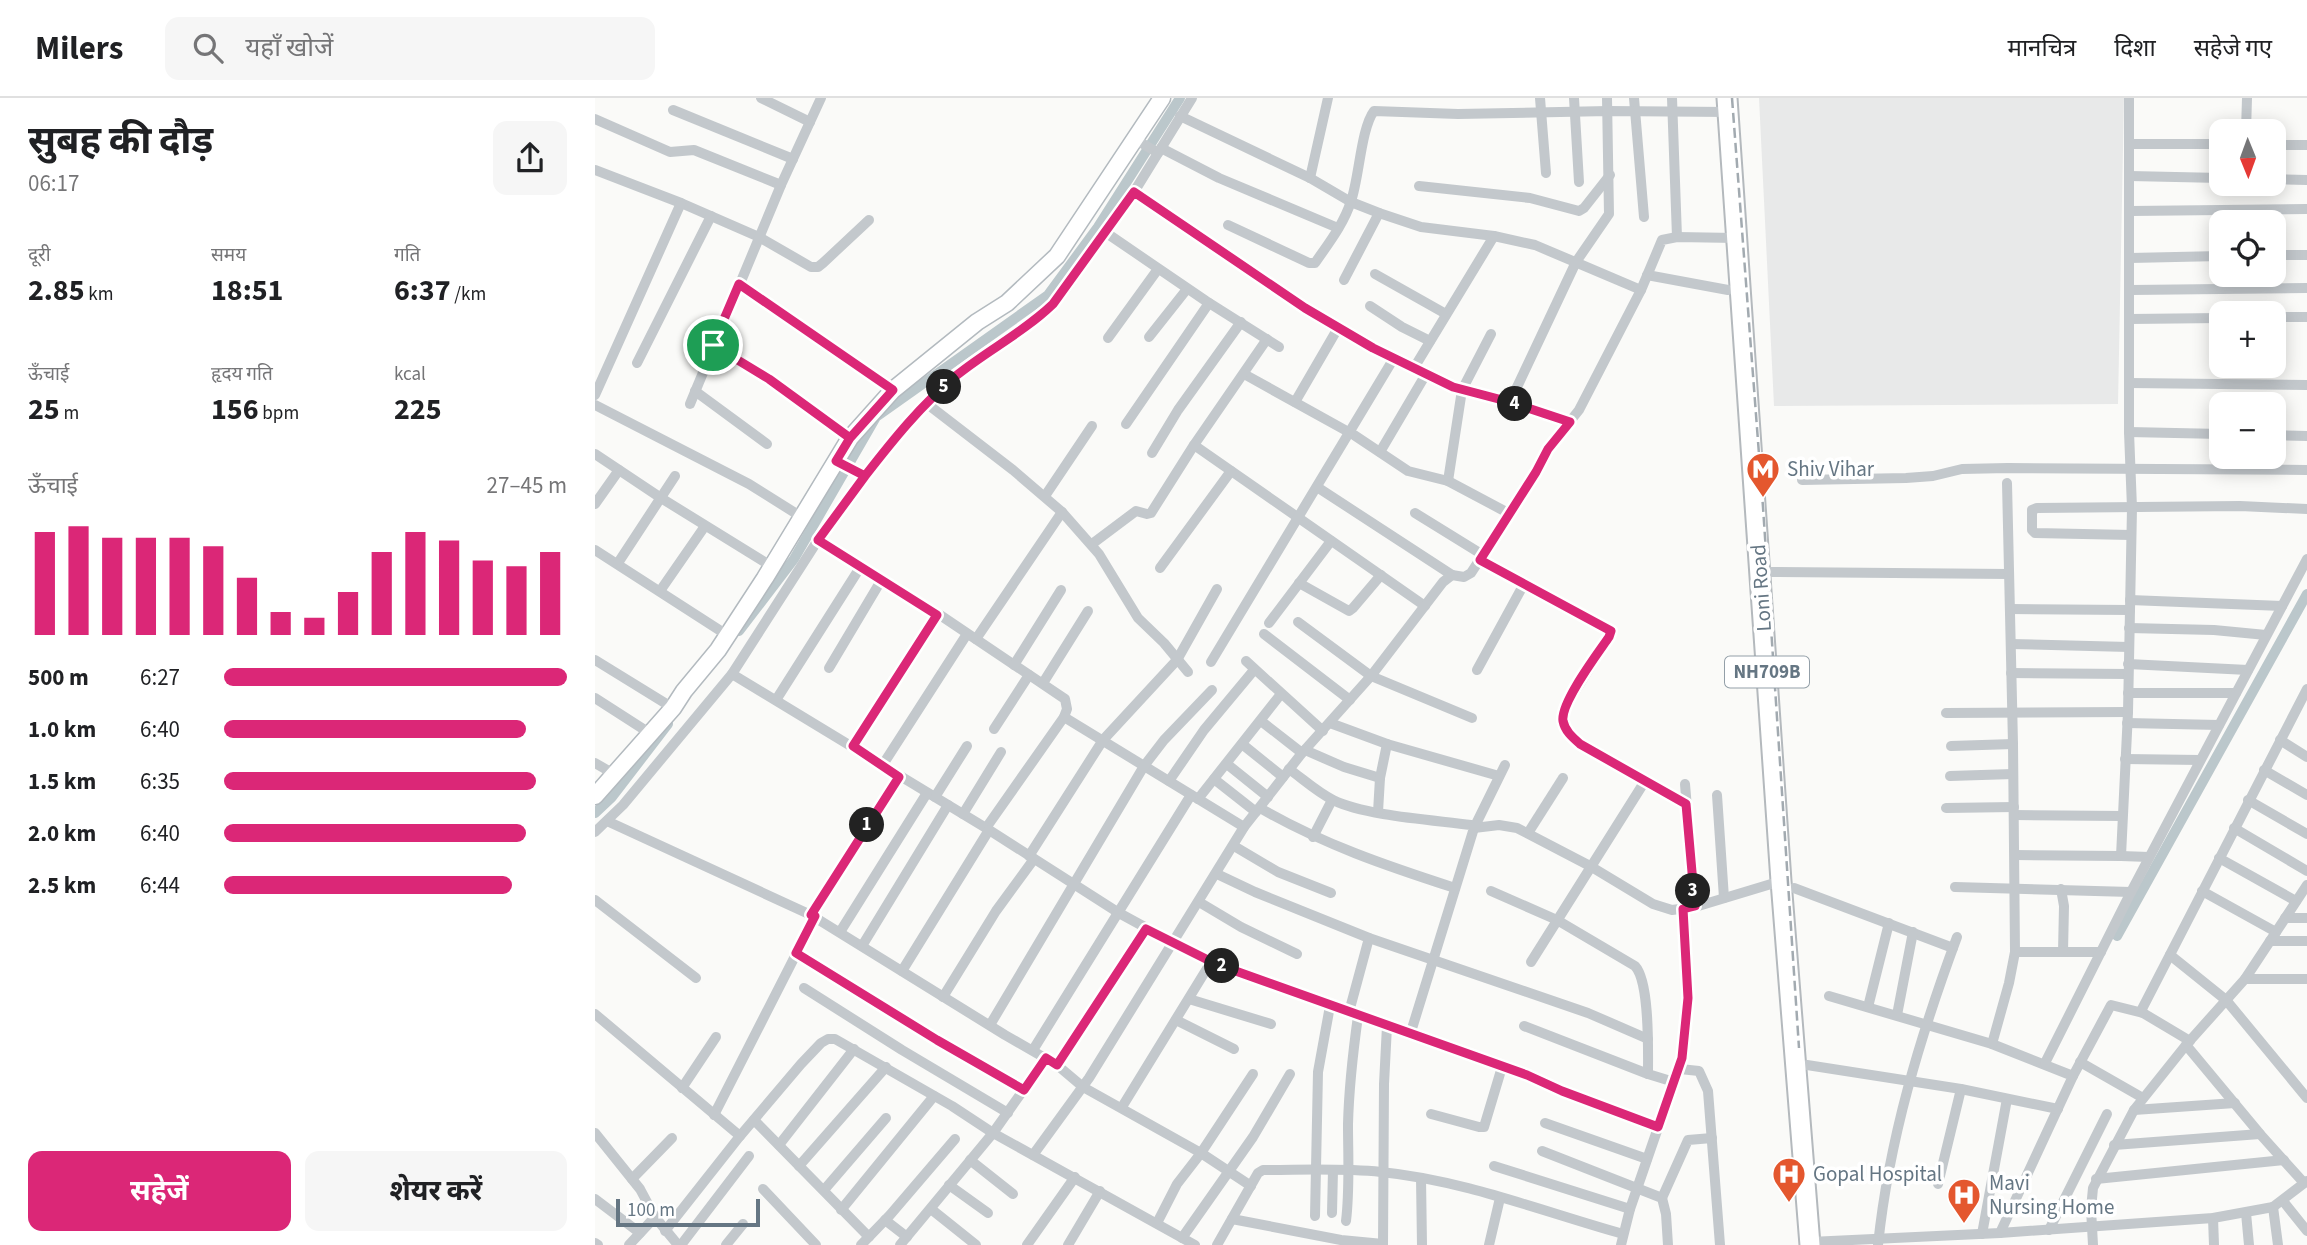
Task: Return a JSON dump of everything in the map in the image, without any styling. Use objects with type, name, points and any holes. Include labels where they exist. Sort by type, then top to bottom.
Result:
[{"type":"highway","name":"Loni Road","points":[[1731,103],[1736,238],[1815,1244]]},
{"type":"highway","name":"Loni Road","points":[[1731,103],[1771,572],[1788,885],[1807,1066],[1815,1244]]},
{"type":"street","points":[[761,98],[810,122]]},
{"type":"street","points":[[690,404],[781,185],[821,98]]},
{"type":"street","points":[[595,832],[623,805],[645,759],[651,734],[727,635],[800,516],[957,375],[1046,311],[1066,289],[1134,192],[1150,147],[1162,98]]},
{"type":"street","points":[[595,796],[614,774],[645,759],[732,674],[818,540],[850,469],[850,438],[893,390],[977,322],[1007,303],[1042,271],[1180,116],[1192,98]]},
{"type":"street","points":[[1310,178],[1328,98]]},
{"type":"street","points":[[1540,98],[1546,173]]},
{"type":"street","points":[[1574,98],[1579,182]]},
{"type":"street","points":[[1510,402],[1576,262],[1609,215],[1607,98]]},
{"type":"street","points":[[1634,98],[1644,217]]},
{"type":"street","points":[[1672,98],[1678,237]]},
{"type":"street","points":[[2121,856],[2128,718],[2132,508],[2129,432],[2129,98]]},
{"type":"street","points":[[2246,119],[2247,98]]},
{"type":"street","points":[[1228,225],[1313,264],[1338,228],[1351,202],[1368,124],[1374,111],[1541,114],[1673,110],[1731,103]]},
{"type":"street","points":[[673,110],[793,159]]},
{"type":"street","points":[[1180,116],[1310,178],[1351,202],[1380,213],[1421,227],[1494,236],[1535,245],[1641,290]]},
{"type":"street","points":[[595,119],[670,152],[694,150],[781,185]]},
{"type":"street","points":[[2130,144],[2209,144]]},
{"type":"street","points":[[2286,145],[2307,145]]},
{"type":"street","points":[[1150,147],[1338,228]]},
{"type":"street","points":[[595,170],[759,237],[811,267],[818,267],[869,220]]},
{"type":"street","points":[[1419,186],[1523,197],[1579,211],[1610,174]]},
{"type":"street","points":[[2130,176],[2209,178]]},
{"type":"street","points":[[2286,179],[2307,180]]},
{"type":"street","points":[[1134,192],[1223,254],[1338,328],[1394,358],[1462,390],[1510,402],[1570,422]]},
{"type":"street","points":[[595,395],[681,203]]},
{"type":"street","points":[[2131,211],[2307,209]]},
{"type":"street","points":[[1344,280],[1380,213]]},
{"type":"street","points":[[637,363],[711,216]]},
{"type":"street","points":[[1105,233],[1279,347]]},
{"type":"street","points":[[1414,368],[1494,236]]},
{"type":"street","points":[[1317,487],[1452,575],[1467,577],[1510,514],[1548,449],[1579,410],[1641,290],[1662,240],[1678,237],[1736,238]]},
{"type":"street","points":[[2286,255],[2307,255]]},
{"type":"street","points":[[2130,258],[2209,256]]},
{"type":"street","points":[[1108,338],[1158,268]]},
{"type":"street","points":[[1375,274],[1447,314]]},
{"type":"street","points":[[1647,275],[1728,290]]},
{"type":"street","points":[[739,284],[893,390]]},
{"type":"street","points":[[2131,290],[2307,288]]},
{"type":"street","points":[[1149,337],[1187,289]]},
{"type":"street","points":[[1126,424],[1209,303]]},
{"type":"street","points":[[1370,306],[1430,341]]},
{"type":"street","points":[[2286,317],[2307,317]]},
{"type":"street","points":[[2130,319],[2209,318]]},
{"type":"street","points":[[1152,453],[1178,410],[1241,322]]},
{"type":"street","points":[[1295,402],[1338,328]]},
{"type":"street","points":[[1448,481],[1462,390],[1491,334]]},
{"type":"street","points":[[1092,544],[1136,511],[1151,513],[1193,445],[1267,339]]},
{"type":"street","points":[[713,345],[769,379],[850,438]]},
{"type":"street","points":[[1211,662],[1394,358]]},
{"type":"street","points":[[1244,374],[1350,432],[1408,471],[1448,481],[1510,514]]},
{"type":"street","points":[[1380,452],[1426,374]]},
{"type":"street","points":[[2129,383],[2307,385]]},
{"type":"street","points":[[695,391],[767,444]]},
{"type":"street","points":[[926,403],[1062,512],[1092,544],[1138,618],[1188,672]]},
{"type":"street","points":[[595,405],[749,484],[800,516]]},
{"type":"street","points":[[1045,496],[1092,426]]},
{"type":"street","points":[[2129,432],[2209,434]]},
{"type":"street","points":[[2286,435],[2307,436]]},
{"type":"street","points":[[1193,445],[1425,606]]},
{"type":"street","points":[[595,454],[771,566]]},
{"type":"street","points":[[1803,480],[1906,478],[1933,476],[1962,469],[2307,470]]},
{"type":"street","points":[[595,504],[619,470]]},
{"type":"street","points":[[1160,568],[1231,471]]},
{"type":"street","points":[[618,563],[675,476]]},
{"type":"street","points":[[1992,1044],[2010,983],[2015,952],[2007,483]]},
{"type":"street","points":[[2131,535],[2035,533],[2032,530],[2032,512],[2037,508],[2240,506],[2307,509]]},
{"type":"street","points":[[882,766],[1062,512]]},
{"type":"street","points":[[1415,513],[1524,584],[1611,631],[1566,704],[1563,723],[1580,744],[1686,804]]},
{"type":"street","points":[[660,591],[705,526]]},
{"type":"street","points":[[818,540],[1043,683],[1065,699],[1067,709],[987,829],[902,971]]},
{"type":"street","points":[[1269,622],[1331,541]]},
{"type":"street","points":[[595,550],[727,635]]},
{"type":"street","points":[[2045,1063],[2149,857],[2307,559]]},
{"type":"street","points":[[776,700],[861,566]]},
{"type":"street","points":[[1771,572],[2009,575]]},
{"type":"street","points":[[1299,583],[1349,611],[1381,575]]},
{"type":"street","points":[[1033,1155],[1083,1087],[1244,827],[1303,752],[1371,676],[1443,582],[1452,575]]},
{"type":"street","points":[[829,668],[882,579]]},
{"type":"street","points":[[2296,580],[2307,586]]},
{"type":"street","points":[[1477,670],[1524,584]]},
{"type":"street","points":[[943,997],[1103,740],[1177,660],[1217,589]]},
{"type":"street","points":[[1014,665],[1061,590]]},
{"type":"street","points":[[2010,609],[2130,605],[2283,606]]},
{"type":"street","points":[[1043,683],[1088,611]]},
{"type":"street","points":[[853,746],[937,615]]},
{"type":"street","points":[[1298,622],[1371,676],[1472,718]]},
{"type":"street","points":[[2129,628],[2214,630],[2266,635]]},
{"type":"street","points":[[1264,634],[1350,700]]},
{"type":"street","points":[[2011,644],[2129,646]]},
{"type":"street","points":[[595,660],[673,708]]},
{"type":"street","points":[[1246,661],[1281,694],[1326,727],[1499,776]]},
{"type":"street","points":[[2011,673],[2128,669],[2248,670]]},
{"type":"street","points":[[1169,781],[1205,730],[1254,670]]},
{"type":"street","points":[[732,674],[853,746],[1119,913],[1211,962],[1658,1127]]},
{"type":"street","points":[[995,729],[1029,675]]},
{"type":"street","points":[[2143,1013],[2142,1009],[2248,800],[2280,740],[2303,707],[2307,689]]},
{"type":"street","points":[[990,1025],[1144,766],[1164,740],[1212,690]]},
{"type":"street","points":[[2128,693],[2236,693]]},
{"type":"street","points":[[1033,1050],[1194,797],[1227,764],[1281,694]]},
{"type":"street","points":[[595,698],[651,734]]},
{"type":"street","points":[[1946,713],[2128,718],[2219,725]]},
{"type":"street","points":[[1064,717],[1244,827]]},
{"type":"street","points":[[1261,721],[1303,752],[1380,778]]},
{"type":"street","points":[[2280,740],[2307,757]]},
{"type":"street","points":[[1242,744],[1332,800],[1378,812],[1471,825],[1474,828],[1507,825],[1528,833],[1653,904],[1672,910],[1788,885],[1913,932],[1955,942],[1909,1080],[1896,1134],[1878,1242]]},
{"type":"street","points":[[1378,812],[1380,778],[1387,744]]},
{"type":"street","points":[[1951,746],[2013,744]]},
{"type":"street","points":[[840,932],[931,795],[967,746]]},
{"type":"street","points":[[963,814],[1001,752]]},
{"type":"street","points":[[2125,759],[2200,760]]},
{"type":"street","points":[[595,762],[614,774]]},
{"type":"street","points":[[1227,764],[1268,797]]},
{"type":"street","points":[[1410,1035],[1474,828],[1505,765]]},
{"type":"street","points":[[2264,770],[2307,795]]},
{"type":"street","points":[[1950,776],[2013,774]]},
{"type":"street","points":[[713,1115],[813,916],[899,777]]},
{"type":"street","points":[[1528,833],[1563,778]]},
{"type":"street","points":[[1214,779],[1258,810],[1313,837],[1382,865],[1455,888]]},
{"type":"street","points":[[1531,962],[1645,781]]},
{"type":"street","points":[[1220,1244],[1258,1173],[1263,1170],[1349,1169],[1421,1178],[1500,1198],[1622,1240],[1630,1209],[1680,1069],[1688,998],[1689,908],[1685,784]]},
{"type":"street","points":[[1717,795],[1724,898]]},
{"type":"street","points":[[1313,837],[1332,800]]},
{"type":"street","points":[[2248,800],[2307,834]]},
{"type":"street","points":[[862,946],[948,805]]},
{"type":"street","points":[[1947,808],[2122,816]]},
{"type":"street","points":[[607,821],[813,916],[1046,1058],[1083,1087],[1201,1153],[1251,1186]]},
{"type":"street","points":[[2234,828],[2307,871]]},
{"type":"street","points":[[1234,846],[1278,872],[1331,893]]},
{"type":"street","points":[[2015,855],[2149,857]]},
{"type":"street","points":[[2092,1245],[2091,1196],[2096,1179],[2134,1110],[2188,1043],[2245,979],[2303,893],[2218,858]]},
{"type":"street","points":[[1217,874],[1369,938],[1588,1013],[1648,1039]]},
{"type":"street","points":[[1955,887],[2131,892]]},
{"type":"street","points":[[2060,889],[2064,905],[2063,952]]},
{"type":"street","points":[[1491,891],[1557,920],[1635,966],[1640,972],[1648,1039],[1648,1074]]},
{"type":"street","points":[[2202,891],[2273,937],[2307,941]]},
{"type":"street","points":[[595,900],[696,978]]},
{"type":"street","points":[[1199,902],[1241,927],[1297,954]]},
{"type":"street","points":[[2285,918],[2307,918]]},
{"type":"street","points":[[1868,1007],[1889,923]]},
{"type":"street","points":[[1057,1065],[1146,929]]},
{"type":"street","points":[[1897,1015],[1913,932]]},
{"type":"street","points":[[1346,1221],[1349,1198],[1353,1014],[1369,938]]},
{"type":"street","points":[[2015,952],[2101,952]]},
{"type":"street","points":[[796,953],[1024,1090]]},
{"type":"street","points":[[2170,955],[2226,1000],[2307,1098]]},
{"type":"street","points":[[1122,1107],[1211,962]]},
{"type":"street","points":[[2245,979],[2307,979]]},
{"type":"street","points":[[804,988],[1008,1113]]},
{"type":"street","points":[[1829,996],[1992,1044],[2073,1076]]},
{"type":"street","points":[[1189,999],[1271,1024]]},
{"type":"street","points":[[1815,1244],[1940,1240],[1982,1234],[2000,1233],[2049,1230],[2213,1218],[2278,1204],[2306,1182],[2260,1134],[2188,1043],[2143,1013],[2111,1004],[2073,1076],[2000,1233]]},
{"type":"street","points":[[1315,1216],[1318,1072],[1330,1006]]},
{"type":"street","points":[[595,1014],[740,1136]]},
{"type":"street","points":[[1176,1020],[1234,1049]]},
{"type":"street","points":[[1233,1219],[1341,1240],[1383,1244],[1382,1172],[1387,1026]]},
{"type":"street","points":[[1524,1026],[1674,1082]]},
{"type":"street","points":[[682,1088],[716,1037]]},
{"type":"street","points":[[665,1231],[801,1064],[821,1043],[835,1039],[993,1133],[1195,1245]]},
{"type":"street","points":[[779,1145],[854,1049]]},
{"type":"street","points":[[885,1220],[903,1241],[993,1133],[1046,1058]]},
{"type":"street","points":[[2080,1062],[2143,1098]]},
{"type":"street","points":[[1807,1066],[1909,1080],[2058,1109]]},
{"type":"street","points":[[799,1166],[886,1067]]},
{"type":"street","points":[[1431,1114],[1479,1128],[1484,1127],[1501,1067]]},
{"type":"street","points":[[1680,1069],[1696,1070],[1701,1074],[1708,1091],[1720,1245]]},
{"type":"street","points":[[1157,1223],[1171,1193],[1201,1153],[1252,1074]]},
{"type":"street","points":[[1182,1238],[1230,1172],[1290,1074]]},
{"type":"street","points":[[1938,1184],[1961,1089]]},
{"type":"street","points":[[841,1210],[934,1096]]},
{"type":"street","points":[[1982,1234],[2007,1099]]},
{"type":"street","points":[[2134,1110],[2235,1103]]},
{"type":"street","points":[[2049,1230],[2107,1114]]},
{"type":"street","points":[[824,1190],[886,1118]]},
{"type":"street","points":[[754,1120],[824,1190],[865,1241],[955,1139]]},
{"type":"street","points":[[1545,1123],[1647,1159]]},
{"type":"street","points":[[595,1133],[632,1179],[665,1231],[679,1245],[749,1156]]},
{"type":"street","points":[[2114,1145],[2260,1134]]},
{"type":"street","points":[[632,1179],[672,1138]]},
{"type":"street","points":[[1668,1245],[1662,1198],[1688,1140],[1712,1138]]},
{"type":"street","points":[[1542,1151],[1662,1198]]},
{"type":"street","points":[[970,1160],[1013,1194]]},
{"type":"street","points":[[2096,1179],[2284,1160]]},
{"type":"street","points":[[1494,1166],[1630,1209]]},
{"type":"street","points":[[1332,1213],[1333,1170]]},
{"type":"street","points":[[1027,1245],[1075,1178]]},
{"type":"street","points":[[1421,1178],[1422,1245]]},
{"type":"street","points":[[949,1185],[988,1213]]},
{"type":"street","points":[[763,1189],[816,1245]]},
{"type":"street","points":[[1068,1245],[1100,1191]]},
{"type":"street","points":[[1489,1245],[1500,1198]]},
{"type":"street","points":[[595,1199],[640,1233]]},
{"type":"street","points":[[2278,1204],[2307,1231]]},
{"type":"street","points":[[2278,1204],[2278,1245]]},
{"type":"street","points":[[931,1209],[977,1245]]},
{"type":"street","points":[[2246,1213],[2249,1245]]},
{"type":"street","points":[[629,1245],[655,1217]]},
{"type":"street","points":[[2213,1218],[2214,1245]]},
{"type":"street","points":[[726,1245],[743,1224]]},
{"type":"shaded area","points":[[1759,98],[2124,98],[2118,404],[1774,406]]},
{"type":"waterway","points":[[739,631],[794,559],[876,417],[1048,295],[1098,227],[1180,98]]},
{"type":"waterway","points":[[2117,936],[2307,594]]},
{"type":"waterway","points":[[595,813],[612,797],[668,724]]},
{"type":"railway","points":[[1732,98],[1763,507],[1799,1048]]},
{"type":"place","name":"Shiv Vihar","points":[[1763,499]]},
{"type":"place","name":"Gopal Hospital","points":[[1789,1204]]},
{"type":"place","name":"Mavi Nursing Home","points":[[1964,1225]]},
{"type":"route","points":[[713,345],[739,284],[893,390],[866,418],[836,461],[865,476],[903,426],[926,403],[957,375],[1000,346],[1053,304],[1134,192],[1305,308],[1373,348],[1453,387],[1570,422],[1548,449],[1480,560],[1611,631],[1566,704],[1563,723],[1580,744],[1686,804],[1695,906],[1683,909],[1688,980],[1687,1013],[1680,1069],[1658,1127],[1609,1110],[1527,1075],[1216,964],[1146,929],[1057,1065],[1046,1058],[1024,1090],[796,953],[815,916],[811,915],[899,777],[853,746],[937,615],[818,540],[865,476],[845,466],[836,461],[850,438],[769,379],[713,345]]}]
